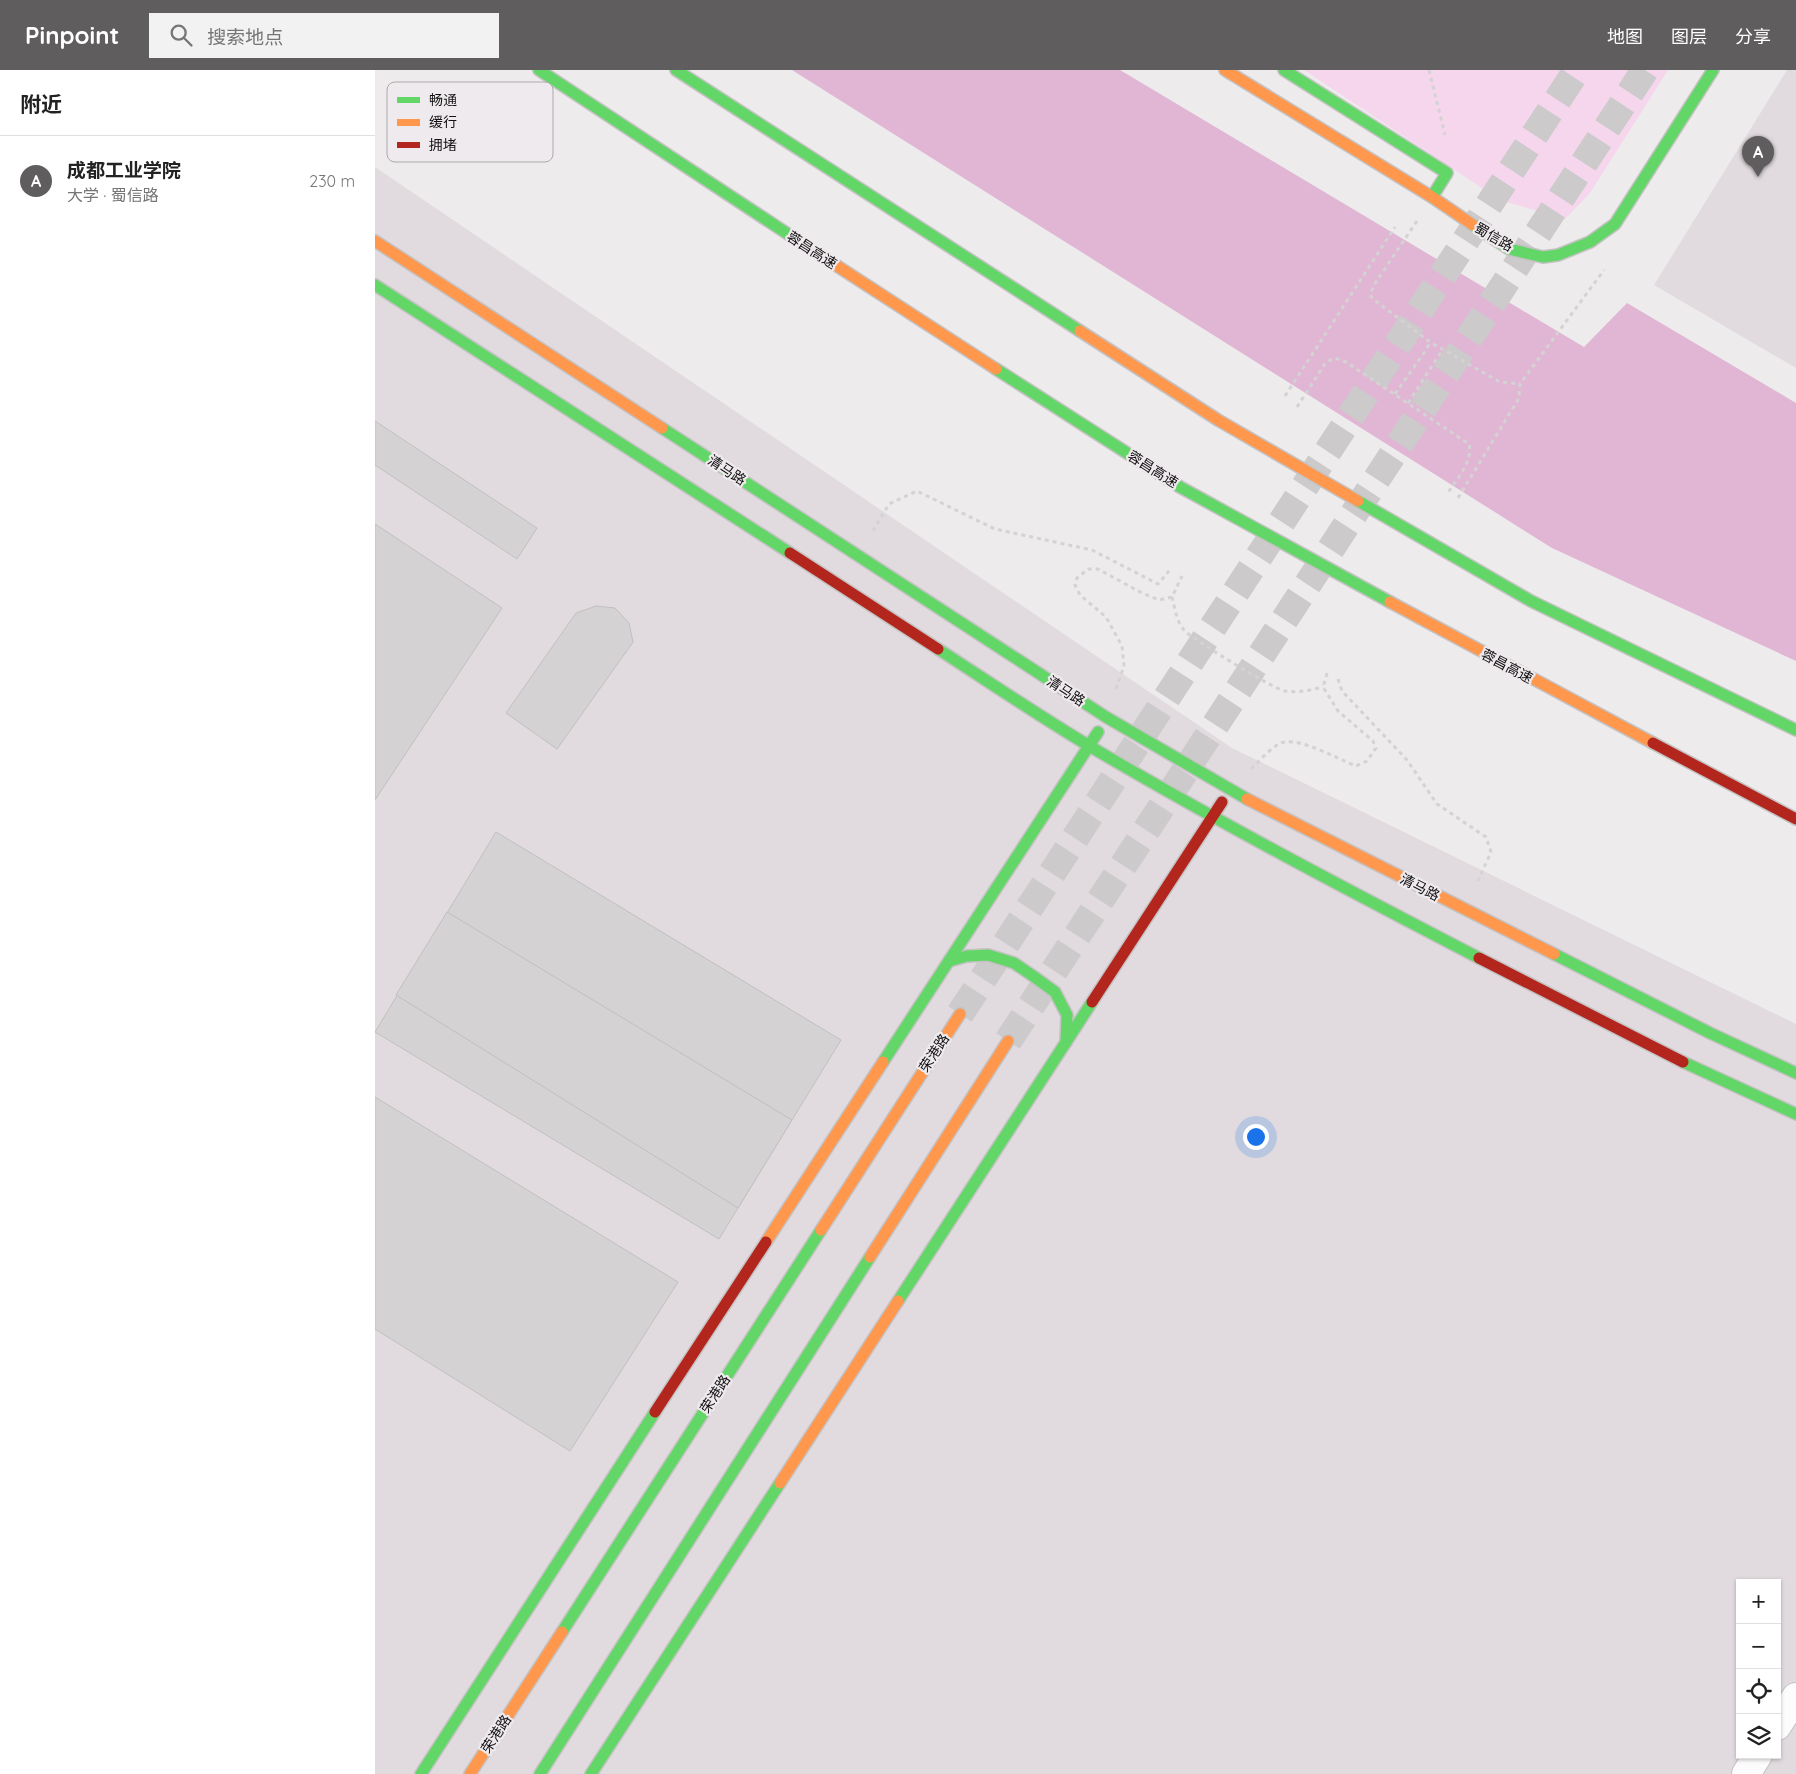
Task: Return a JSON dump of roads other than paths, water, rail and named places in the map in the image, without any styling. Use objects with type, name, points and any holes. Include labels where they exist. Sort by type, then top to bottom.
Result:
[{"type":"main road","name":"蓉昌高速","points":[[539,70],[909,313],[1180,487],[1512,669],[1796,820]]},
{"type":"main road","points":[[676,70],[1218,420],[1531,601],[1796,730]]},
{"type":"main road","name":"蜀信路","points":[[1225,70],[1432,198],[1509,249],[1543,257],[1558,255],[1590,242],[1615,224],[1713,70]]},
{"type":"main road","points":[[1283,70],[1447,173],[1432,198]]},
{"type":"main road","name":"清马路","points":[[375,241],[1106,717],[1229,790],[1710,1033],[1796,1073]]},
{"type":"main road","points":[[375,286],[1089,746],[1212,817],[1342,886],[1674,1058],[1796,1114]]},
{"type":"main road","points":[[421,1774],[1089,746],[1106,717]]},
{"type":"main road","points":[[591,1774],[1229,790]]},
{"type":"main road","points":[[949,961],[967,956],[988,955],[1014,963],[1033,976],[1055,992],[1067,1016],[1066,1042]]},
{"type":"main road","name":"荣港路","points":[[470,1774],[960,1014]]},
{"type":"main road","points":[[540,1774],[1008,1040]]},
{"type":"street","points":[[1781,1720],[1796,1697]]},
{"type":"street","points":[[1746,1774],[1755,1759]]},
{"type":"tunnel","points":[[960,1014],[1577,70]]},
{"type":"tunnel","points":[[1008,1041],[1645,70]]},
{"type":"place","name":"成都工业学院","points":[[1758,177]]}]
